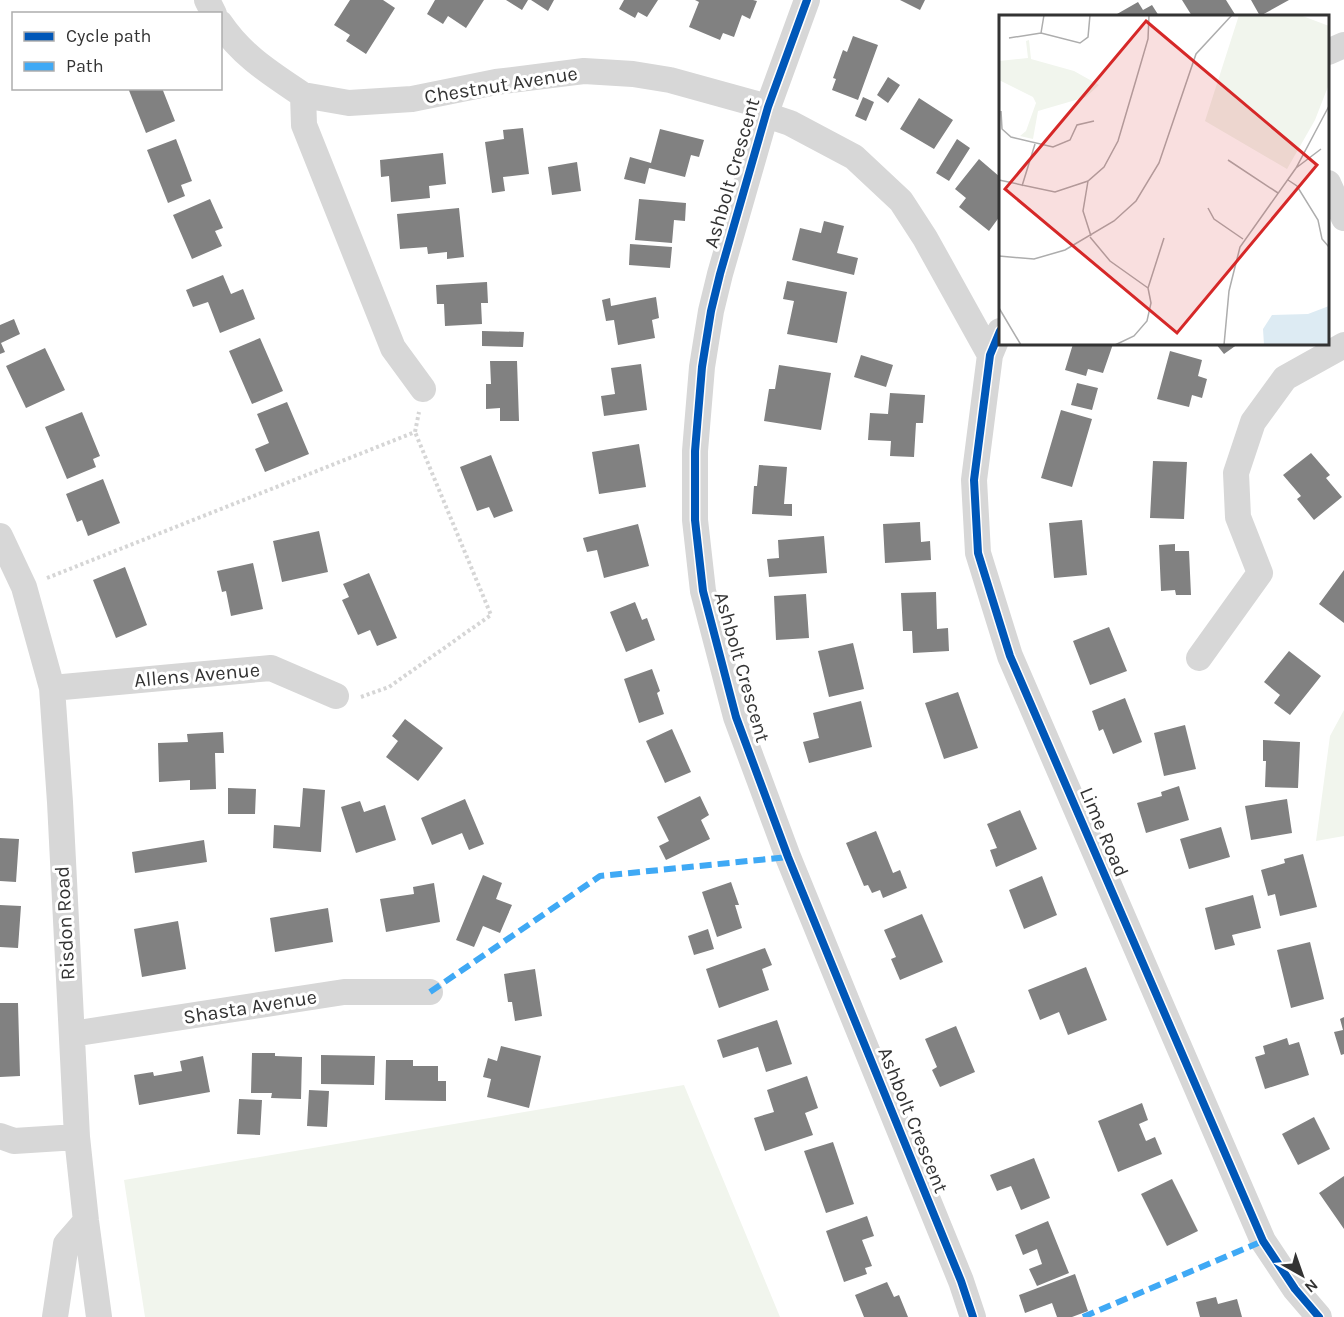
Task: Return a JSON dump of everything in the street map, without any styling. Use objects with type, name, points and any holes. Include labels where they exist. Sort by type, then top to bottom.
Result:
[{"type":"street","name":"Ashbolt Crescent","points":[[807,0],[767,111],[720,274],[702,367],[695,451],[695,520],[703,591],[736,717],[780,836],[961,1281],[973,1317]]},
{"type":"street","name":"Chestnut Avenue","points":[[222,26],[231,39],[256,64],[303,96],[349,103],[412,99],[496,82],[584,71],[633,74],[670,80],[767,111],[854,158],[901,201],[925,238],[990,355]]},
{"type":"street","points":[[1329,52],[1344,45]]},
{"type":"street","points":[[303,96],[304,125],[393,348],[423,389]]},
{"type":"street","points":[[1329,185],[1344,218]]},
{"type":"street","name":"Lime Road","points":[[999,333],[990,355],[974,480],[978,553],[1010,656],[1263,1241],[1295,1289],[1319,1317]]},
{"type":"street","points":[[1198,658],[1260,573],[1238,517],[1236,472],[1253,422],[1285,378],[1344,345]]},
{"type":"street","name":"Risdon Road","points":[[0,536],[24,587],[52,688],[77,1137],[99,1317]]},
{"type":"street","name":"Allens Avenue","points":[[52,688],[271,668],[336,696]]},
{"type":"street","name":"Shasta Avenue","points":[[72,1034],[344,992],[430,992]]},
{"type":"street","points":[[0,1136],[14,1141],[77,1137]]},
{"type":"street","points":[[55,1317],[66,1244],[86,1221]]},
{"type":"path","points":[[336,696],[358,698],[389,687],[491,615],[415,432],[423,389]]},
{"type":"path","points":[[24,587],[415,432]]},
{"type":"shaded area","points":[[1344,710],[1344,836],[1316,841],[1330,736]]},
{"type":"shaded area","points":[[684,1085],[780,1317],[145,1317],[124,1180]]},
{"type":"building","points":[[350,0],[383,0],[395,8],[366,54],[346,41],[350,35],[334,25]]},
{"type":"building","points":[[435,0],[484,0],[466,28],[448,16],[443,24],[427,14]]},
{"type":"building","points":[[506,0],[528,0],[522,10]]},
{"type":"building","points":[[531,0],[554,0],[548,11]]},
{"type":"building","points":[[624,0],[658,0],[647,17],[638,12],[635,18],[619,9]]},
{"type":"building","points":[[695,0],[757,1],[750,19],[742,15],[734,37],[723,33],[720,40],[689,27],[699,2]]},
{"type":"building","points":[[900,0],[925,0],[920,10]]},
{"type":"building","points":[[1182,0],[1226,0],[1235,15],[1191,15]]},
{"type":"building","points":[[1251,0],[1289,0],[1262,15],[1259,15]]},
{"type":"building","points":[[1138,2],[1143,10],[1152,5],[1158,15],[1118,15]]},
{"type":"building","points":[[853,36],[878,45],[858,100],[832,90],[836,79],[833,78],[843,50],[847,52]]},
{"type":"building","points":[[888,77],[900,85],[888,103],[877,95]]},
{"type":"building","points":[[129,90],[163,90],[175,121],[146,133]]},
{"type":"building","points":[[863,97],[874,102],[866,121],[855,116]]},
{"type":"building","points":[[919,98],[953,120],[934,149],[900,129]]},
{"type":"building","points":[[523,128],[529,174],[503,177],[505,191],[492,193],[485,142],[504,139],[503,130]]},
{"type":"building","points":[[660,129],[704,140],[699,157],[691,155],[685,177],[649,168],[645,184],[624,179],[630,157],[651,163]]},
{"type":"building","points":[[176,139],[192,181],[181,185],[185,196],[168,203],[147,150]]},
{"type":"building","points":[[957,139],[970,148],[949,181],[936,173]]},
{"type":"building","points":[[443,153],[446,184],[429,186],[430,198],[391,202],[389,176],[381,177],[380,160]]},
{"type":"building","points":[[979,159],[999,176],[999,217],[989,231],[959,207],[966,198],[955,189]]},
{"type":"building","points":[[577,162],[581,191],[552,195],[548,167]]},
{"type":"building","points":[[210,199],[223,228],[215,231],[222,246],[192,259],[173,215]]},
{"type":"building","points":[[639,199],[686,203],[685,221],[674,220],[672,243],[635,240]]},
{"type":"building","points":[[459,208],[464,257],[447,259],[447,252],[428,254],[427,247],[400,249],[397,214]]},
{"type":"building","points":[[824,221],[844,226],[837,253],[858,258],[854,275],[792,260],[800,228],[821,233]]},
{"type":"building","points":[[630,244],[672,247],[670,268],[629,265]]},
{"type":"building","points":[[223,275],[231,294],[243,289],[255,319],[220,333],[208,302],[193,307],[186,290]]},
{"type":"building","points":[[787,281],[847,292],[837,343],[787,334],[794,301],[783,299]]},
{"type":"building","points":[[487,282],[488,303],[481,303],[482,324],[445,326],[444,304],[437,304],[436,285]]},
{"type":"building","points":[[656,297],[659,318],[652,320],[655,338],[618,345],[614,320],[606,321],[602,300],[610,298],[611,306]]},
{"type":"building","points":[[14,319],[20,334],[1,343],[5,352],[0,354],[0,325]]},
{"type":"building","points":[[482,331],[524,332],[523,347],[482,346]]},
{"type":"building","points":[[260,338],[283,391],[252,404],[229,351]]},
{"type":"building","points":[[1073,345],[1113,345],[1103,373],[1088,369],[1086,376],[1065,370]]},
{"type":"building","points":[[1217,345],[1237,345],[1224,354]]},
{"type":"building","points":[[45,348],[65,390],[26,408],[6,366]]},
{"type":"building","points":[[1170,351],[1202,360],[1198,376],[1207,379],[1202,398],[1192,395],[1189,407],[1157,399]]},
{"type":"building","points":[[861,355],[893,365],[886,387],[854,377]]},
{"type":"building","points":[[490,361],[517,361],[519,421],[500,421],[500,408],[486,409],[486,384],[491,384]]},
{"type":"building","points":[[641,364],[647,410],[604,416],[601,396],[615,394],[611,368]]},
{"type":"building","points":[[779,365],[831,373],[821,430],[764,421],[769,389],[775,389]]},
{"type":"building","points":[[1077,383],[1098,388],[1092,410],[1071,405]]},
{"type":"building","points":[[890,393],[925,395],[923,423],[916,423],[914,457],[890,456],[891,441],[868,440],[870,413],[888,414]]},
{"type":"building","points":[[287,402],[309,454],[265,472],[255,449],[269,443],[257,414]]},
{"type":"building","points":[[1061,410],[1092,419],[1072,487],[1041,478]]},
{"type":"building","points":[[82,412],[100,456],[93,459],[96,467],[67,479],[45,427]]},
{"type":"building","points":[[639,444],[646,487],[599,494],[592,452]]},
{"type":"building","points":[[1311,453],[1330,475],[1326,478],[1342,497],[1314,520],[1297,499],[1301,496],[1283,475]]},
{"type":"building","points":[[491,455],[513,511],[494,518],[489,507],[477,511],[460,467]]},
{"type":"building","points":[[1153,461],[1187,462],[1184,519],[1150,518]]},
{"type":"building","points":[[759,465],[787,467],[784,504],[792,504],[792,516],[752,514],[754,486],[757,486]]},
{"type":"building","points":[[103,479],[120,523],[88,536],[82,520],[77,522],[66,494]]},
{"type":"building","points":[[1082,520],[1087,575],[1054,578],[1049,523]]},
{"type":"building","points":[[920,522],[921,542],[930,541],[931,560],[885,563],[883,524]]},
{"type":"building","points":[[638,524],[649,566],[604,578],[597,550],[587,552],[583,538]]},
{"type":"building","points":[[319,531],[328,572],[282,582],[273,541]]},
{"type":"building","points":[[824,536],[827,573],[769,577],[767,559],[779,558],[778,540]]},
{"type":"building","points":[[1175,544],[1175,551],[1189,551],[1191,595],[1176,595],[1175,590],[1161,591],[1159,545]]},
{"type":"building","points":[[253,563],[263,609],[231,616],[226,591],[222,592],[217,571]]},
{"type":"building","points":[[125,567],[147,625],[116,638],[93,580]]},
{"type":"building","points":[[1344,570],[1344,623],[1319,604]]},
{"type":"building","points":[[369,573],[397,638],[377,646],[370,630],[358,635],[342,600],[349,597],[343,584]]},
{"type":"building","points":[[936,592],[937,629],[948,628],[949,651],[913,653],[912,631],[903,631],[901,593]]},
{"type":"building","points":[[806,594],[809,638],[776,640],[774,596]]},
{"type":"building","points":[[635,602],[642,620],[647,618],[655,640],[626,652],[610,612]]},
{"type":"building","points":[[1109,627],[1127,671],[1090,685],[1073,641]]},
{"type":"building","points":[[853,643],[864,689],[829,697],[818,651]]},
{"type":"building","points":[[1289,651],[1321,676],[1290,715],[1274,703],[1280,695],[1264,682]]},
{"type":"building","points":[[652,669],[660,691],[657,693],[664,714],[639,723],[624,679]]},
{"type":"building","points":[[958,692],[978,748],[944,759],[925,703]]},
{"type":"building","points":[[1125,698],[1142,742],[1113,754],[1103,729],[1099,731],[1092,711]]},
{"type":"building","points":[[861,701],[872,747],[809,763],[803,742],[819,738],[813,713]]},
{"type":"building","points":[[405,719],[443,748],[418,781],[386,757],[398,741],[392,736]]},
{"type":"building","points":[[1185,725],[1196,769],[1164,776],[1154,733]]},
{"type":"building","points":[[672,729],[691,772],[665,783],[646,741]]},
{"type":"building","points":[[223,732],[224,753],[215,753],[216,789],[190,790],[190,780],[159,782],[158,743],[188,742],[187,734]]},
{"type":"building","points":[[1263,740],[1300,742],[1298,788],[1265,787],[1266,761],[1263,761]]},
{"type":"building","points":[[1179,786],[1189,820],[1146,833],[1137,803],[1162,796],[1161,792]]},
{"type":"building","points":[[228,788],[256,789],[255,814],[228,814]]},
{"type":"building","points":[[303,788],[325,790],[321,852],[273,848],[274,825],[300,827]]},
{"type":"building","points":[[700,796],[709,815],[701,820],[710,839],[666,860],[659,846],[669,841],[657,817]]},
{"type":"building","points":[[465,799],[484,844],[469,850],[462,833],[432,845],[421,818]]},
{"type":"building","points":[[1287,799],[1292,833],[1251,840],[1245,806]]},
{"type":"building","points":[[360,801],[364,812],[385,805],[396,840],[356,853],[341,807]]},
{"type":"building","points":[[1020,810],[1037,849],[996,867],[990,850],[997,848],[987,824]]},
{"type":"building","points":[[1221,827],[1230,857],[1189,869],[1180,839]]},
{"type":"building","points":[[876,831],[893,873],[900,870],[907,888],[883,898],[880,890],[872,893],[868,885],[864,886],[846,843]]},
{"type":"building","points":[[0,838],[19,839],[16,882],[0,881]]},
{"type":"building","points":[[204,840],[207,862],[135,873],[132,852]]},
{"type":"building","points":[[1303,854],[1317,907],[1280,916],[1275,894],[1268,896],[1261,870],[1285,863],[1284,859]]},
{"type":"building","points":[[483,875],[502,883],[496,899],[512,905],[500,933],[483,926],[474,947],[456,940]]},
{"type":"building","points":[[1042,876],[1057,915],[1024,929],[1009,890]]},
{"type":"building","points":[[731,882],[739,905],[735,905],[742,928],[717,937],[702,892]]},
{"type":"building","points":[[434,883],[440,922],[386,932],[380,899],[414,894],[413,887]]},
{"type":"building","points":[[1253,895],[1261,928],[1232,935],[1235,945],[1215,950],[1205,908]]},
{"type":"building","points":[[0,905],[21,906],[18,948],[0,947]]},
{"type":"building","points":[[328,908],[333,942],[275,952],[270,918]]},
{"type":"building","points":[[922,914],[943,962],[900,980],[891,959],[896,957],[884,930]]},
{"type":"building","points":[[178,921],[186,969],[142,977],[134,929]]},
{"type":"building","points":[[708,929],[714,949],[694,955],[688,936]]},
{"type":"building","points":[[1310,942],[1324,999],[1291,1008],[1277,950]]},
{"type":"building","points":[[765,948],[772,965],[762,969],[769,990],[719,1008],[706,969]]},
{"type":"building","points":[[1086,967],[1107,1020],[1068,1035],[1059,1012],[1040,1020],[1028,990]]},
{"type":"building","points":[[535,969],[542,1016],[515,1021],[512,1002],[508,1002],[504,974]]},
{"type":"building","points":[[0,1003],[18,1003],[20,1076],[0,1077]]},
{"type":"building","points":[[1344,1017],[1344,1054],[1341,1055],[1334,1032],[1343,1030],[1340,1019]]},
{"type":"building","points":[[777,1020],[792,1064],[766,1072],[758,1047],[723,1058],[717,1040]]},
{"type":"building","points":[[956,1026],[975,1072],[940,1087],[932,1070],[937,1067],[925,1039]]},
{"type":"building","points":[[1287,1038],[1289,1045],[1299,1042],[1309,1075],[1265,1089],[1255,1057],[1265,1054],[1263,1046]]},
{"type":"building","points":[[501,1046],[541,1056],[529,1108],[487,1097],[491,1079],[483,1077],[488,1058],[497,1061]]},
{"type":"building","points":[[252,1053],[275,1053],[275,1056],[302,1057],[301,1099],[271,1098],[272,1093],[251,1093]]},
{"type":"building","points":[[321,1055],[375,1056],[374,1085],[321,1084]]},
{"type":"building","points":[[203,1056],[210,1092],[139,1105],[134,1075],[153,1072],[154,1076],[182,1071],[180,1061]]},
{"type":"building","points":[[386,1060],[413,1060],[413,1066],[438,1066],[438,1081],[446,1081],[446,1101],[385,1100]]},
{"type":"building","points":[[807,1076],[818,1108],[805,1113],[813,1135],[765,1151],[754,1118],[774,1112],[767,1090]]},
{"type":"building","points":[[309,1090],[329,1091],[327,1127],[307,1126]]},
{"type":"building","points":[[239,1099],[262,1100],[260,1135],[237,1134]]},
{"type":"building","points":[[1142,1103],[1148,1120],[1139,1124],[1146,1141],[1155,1137],[1162,1154],[1118,1172],[1098,1121]]},
{"type":"building","points":[[1314,1117],[1330,1149],[1298,1165],[1282,1134]]},
{"type":"building","points":[[833,1142],[854,1204],[826,1213],[804,1151]]},
{"type":"building","points":[[1034,1158],[1050,1198],[1021,1210],[1011,1186],[997,1191],[990,1175]]},
{"type":"building","points":[[1344,1176],[1344,1229],[1319,1193]]},
{"type":"building","points":[[1172,1179],[1198,1231],[1167,1246],[1141,1194]]},
{"type":"building","points":[[867,1216],[874,1236],[862,1240],[872,1266],[865,1268],[867,1274],[844,1282],[826,1231]]},
{"type":"building","points":[[1048,1221],[1069,1273],[1037,1286],[1029,1269],[1042,1264],[1037,1249],[1023,1255],[1015,1235]]},
{"type":"building","points":[[1075,1274],[1088,1311],[1072,1317],[1057,1317],[1052,1303],[1025,1313],[1019,1295]]},
{"type":"building","points":[[887,1282],[894,1297],[899,1295],[908,1317],[864,1317],[855,1295]]},
{"type":"building","points":[[1216,1297],[1218,1304],[1237,1299],[1242,1317],[1200,1317],[1196,1302]]},
{"type":"marked path","points":[[430,992],[600,876],[788,857]]},
{"type":"marked path","points":[[1083,1317],[1263,1241]]},
{"type":"cycle path","points":[[807,0],[768,107],[711,311],[702,367],[695,451],[695,520],[703,591],[736,717],[788,857],[961,1281],[973,1317]]},
{"type":"cycle path","points":[[999,333],[990,355],[974,480],[978,553],[1010,656],[1263,1241],[1295,1289],[1319,1317]]}]
